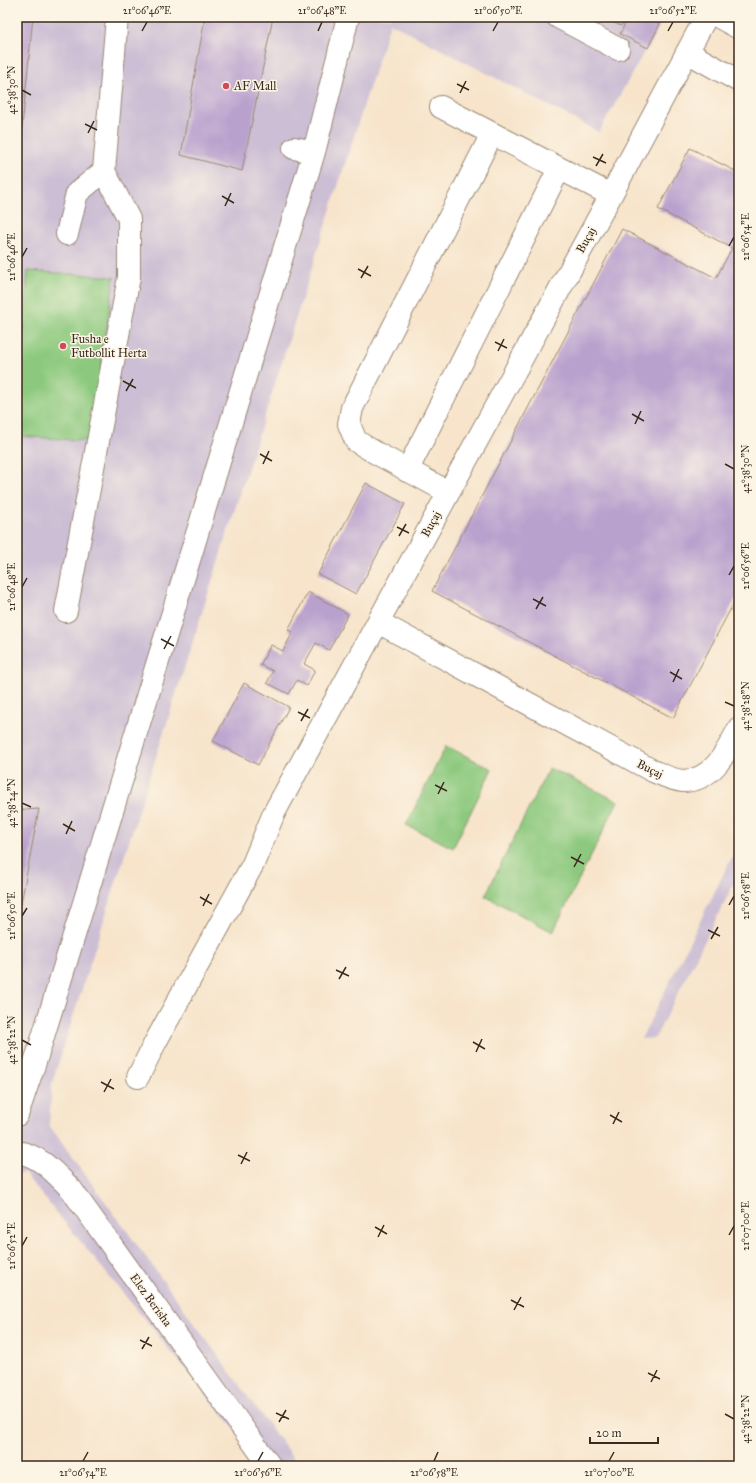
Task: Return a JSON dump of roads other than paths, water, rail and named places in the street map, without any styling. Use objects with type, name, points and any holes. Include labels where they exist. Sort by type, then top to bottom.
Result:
[{"type":"street","points":[[66,610],[129,277],[130,219],[104,171],[117,17]]},
{"type":"street","points":[[17,1115],[38,1054],[304,150],[348,17]]},
{"type":"street","points":[[558,17],[618,49]]},
{"type":"street","name":"Buçaj","points":[[706,17],[611,195],[378,622],[646,768],[668,778],[683,781],[696,779],[710,772],[727,750],[739,728]]},
{"type":"street","points":[[719,17],[739,28]]},
{"type":"street","points":[[687,52],[739,81]]},
{"type":"street","points":[[441,107],[611,195]]},
{"type":"street","points":[[448,492],[407,471],[356,441],[349,424],[352,408],[492,134]]},
{"type":"street","points":[[407,471],[560,169]]},
{"type":"street","points":[[68,234],[77,193],[104,171]]},
{"type":"street","points":[[404,574],[398,594],[400,615],[408,632],[418,644]]},
{"type":"street","points":[[138,1077],[253,864],[274,813],[378,622]]},
{"type":"street","name":"Elez Berisha","points":[[17,1152],[30,1155],[41,1160],[52,1169],[70,1189],[270,1466]]},
{"type":"place","name":"AF Mall","points":[[226,86]]},
{"type":"place","name":"Fusha e Futbollit Herta","points":[[63,346]]}]
